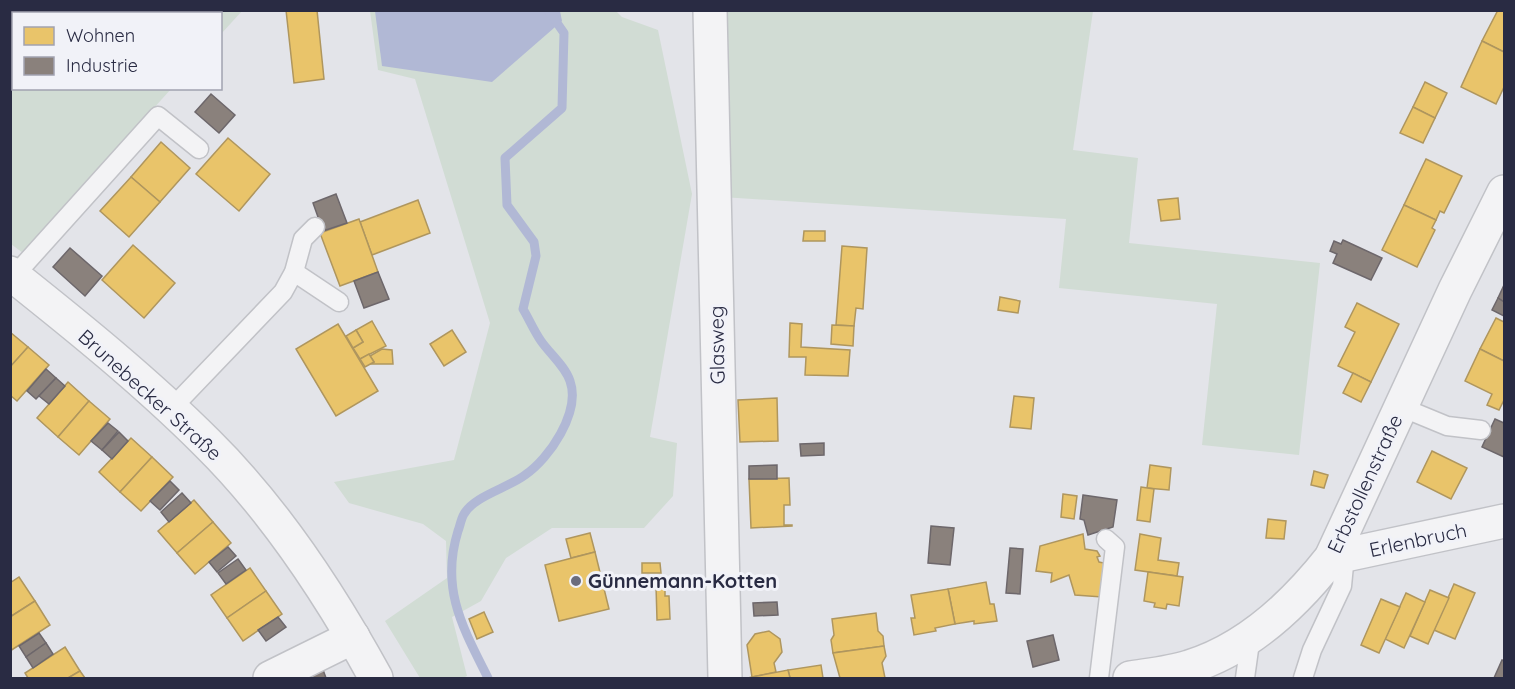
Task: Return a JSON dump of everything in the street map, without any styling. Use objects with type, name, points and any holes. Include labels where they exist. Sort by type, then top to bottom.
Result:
[{"type":"street","name":"Glasweg","points":[[710,10],[725,678]]},
{"type":"street","name":"Erbstollenstraße","points":[[1130,678],[1190,667],[1233,648],[1272,621],[1338,557],[1401,407],[1455,290],[1504,192]]},
{"type":"street","name":"Brunebecker Straße","points":[[12,275],[149,388],[208,444],[281,529],[315,576],[376,678]]},
{"type":"street","name":"Erlenbruch","points":[[1338,557],[1504,521]]},
{"type":"street","points":[[270,678],[353,637]]},
{"type":"lane","points":[[12,275],[158,116],[199,148]]},
{"type":"lane","points":[[171,409],[283,292],[294,272],[303,239],[315,227]]},
{"type":"lane","points":[[294,272],[339,302]]},
{"type":"lane","points":[[1401,407],[1447,426],[1481,430]]},
{"type":"lane","points":[[1099,678],[1114,547],[1106,539]]},
{"type":"lane","points":[[1303,678],[1312,650],[1342,586],[1338,557]]},
{"type":"lane","points":[[1245,678],[1251,635]]},
{"type":"shaded area","points":[[76,10],[242,10],[222,33],[222,12],[74,12]]},
{"type":"shaded area","points":[[370,11],[616,11],[622,17],[658,30],[692,194],[650,437],[677,443],[673,496],[644,528],[552,528],[506,558],[481,601],[452,617],[467,676],[463,678],[420,678],[385,621],[447,578],[446,541],[423,524],[349,503],[334,482],[454,460],[490,323],[415,79],[378,70]]},
{"type":"shaded area","points":[[718,11],[1093,11],[1073,150],[1138,158],[1129,243],[1320,263],[1299,455],[1202,445],[1217,304],[1059,288],[1066,219],[722,197]]},
{"type":"shaded area","points":[[12,72],[12,90],[170,90],[23,253],[11,244]]},
{"type":"water","points":[[375,11],[560,11],[562,21],[492,82],[382,66]]},
{"type":"building: Wohnen","points":[[286,10],[317,10],[324,79],[294,83]]},
{"type":"building: Wohnen","points":[[1498,10],[1504,10],[1504,52],[1482,41]]},
{"type":"building: Wohnen","points":[[1482,41],[1504,52],[1504,87],[1496,104],[1461,87]]},
{"type":"building: Wohnen","points":[[1425,82],[1447,93],[1435,118],[1413,107]]},
{"type":"building: Wohnen","points":[[1413,107],[1435,118],[1423,143],[1400,133]]},
{"type":"building: Wohnen","points":[[228,138],[270,174],[239,211],[196,174]]},
{"type":"building: Wohnen","points":[[161,142],[190,168],[160,202],[131,177]]},
{"type":"building: Wohnen","points":[[1426,159],[1462,176],[1444,213],[1440,211],[1436,220],[1404,205]]},
{"type":"building: Wohnen","points":[[131,177],[160,202],[129,237],[100,211]]},
{"type":"building: Wohnen","points":[[1178,198],[1180,219],[1161,221],[1158,200]]},
{"type":"building: Wohnen","points":[[418,200],[430,233],[372,255],[360,222]]},
{"type":"building: Wohnen","points":[[1404,205],[1436,220],[1432,228],[1435,230],[1417,267],[1382,250]]},
{"type":"building: Wohnen","points":[[359,219],[378,272],[340,286],[320,233]]},
{"type":"building: Wohnen","points":[[804,231],[825,231],[825,241],[803,241]]},
{"type":"building: Wohnen","points":[[133,245],[175,283],[144,318],[102,280]]},
{"type":"building: Wohnen","points":[[842,246],[867,248],[863,309],[856,308],[854,326],[836,325]]},
{"type":"building: Wohnen","points":[[1000,297],[1020,301],[1018,313],[998,310]]},
{"type":"building: Wohnen","points":[[1357,303],[1399,324],[1371,382],[1338,366],[1355,332],[1345,327]]},
{"type":"building: Wohnen","points":[[1496,318],[1504,322],[1504,361],[1480,349]]},
{"type":"building: Wohnen","points":[[372,321],[386,346],[360,359],[353,348],[363,342],[356,330]]},
{"type":"building: Wohnen","points":[[790,323],[802,324],[801,347],[850,350],[848,376],[805,375],[806,357],[789,357]]},
{"type":"building: Wohnen","points":[[338,324],[378,391],[336,416],[296,349]]},
{"type":"building: Wohnen","points":[[832,325],[854,326],[853,346],[831,344]]},
{"type":"building: Wohnen","points":[[356,330],[363,342],[353,348],[346,336]]},
{"type":"building: Wohnen","points":[[452,330],[466,352],[444,366],[430,344]]},
{"type":"building: Wohnen","points":[[10,332],[28,347],[10,367]]},
{"type":"building: Wohnen","points":[[28,347],[49,365],[17,401],[10,395],[10,367]]},
{"type":"building: Wohnen","points":[[382,349],[392,350],[393,364],[370,364],[374,362],[370,356]]},
{"type":"building: Wohnen","points":[[1480,349],[1504,361],[1504,400],[1499,410],[1487,405],[1492,394],[1465,381]]},
{"type":"building: Wohnen","points":[[369,354],[374,362],[365,367],[360,359]]},
{"type":"building: Wohnen","points":[[1353,373],[1371,382],[1361,402],[1343,393]]},
{"type":"building: Wohnen","points":[[68,382],[89,401],[58,437],[37,418]]},
{"type":"building: Wohnen","points":[[1014,396],[1034,398],[1031,429],[1010,427]]},
{"type":"building: Wohnen","points":[[777,398],[778,441],[740,442],[738,400]]},
{"type":"building: Wohnen","points":[[89,401],[110,419],[79,455],[58,437]]},
{"type":"building: Wohnen","points":[[131,438],[152,457],[120,492],[99,472]]},
{"type":"building: Wohnen","points":[[1432,451],[1467,468],[1451,499],[1417,482]]},
{"type":"building: Wohnen","points":[[152,457],[173,477],[141,511],[120,492]]},
{"type":"building: Wohnen","points":[[1150,465],[1171,468],[1169,490],[1147,488]]},
{"type":"building: Wohnen","points":[[1314,471],[1328,475],[1324,488],[1311,485]]},
{"type":"building: Wohnen","points":[[789,478],[790,505],[784,505],[784,525],[792,526],[751,528],[749,479]]},
{"type":"building: Wohnen","points":[[1141,487],[1154,489],[1150,522],[1137,520]]},
{"type":"building: Wohnen","points":[[1063,494],[1077,496],[1074,519],[1061,517]]},
{"type":"building: Wohnen","points":[[194,500],[213,522],[177,553],[158,531]]},
{"type":"building: Wohnen","points":[[1268,519],[1286,521],[1284,539],[1266,538]]},
{"type":"building: Wohnen","points":[[213,522],[231,543],[195,574],[177,553]]},
{"type":"building: Wohnen","points":[[590,533],[595,552],[571,558],[566,539]]},
{"type":"building: Wohnen","points":[[1083,534],[1085,549],[1097,551],[1100,556],[1097,557],[1099,562],[1104,563],[1102,597],[1075,595],[1069,575],[1051,582],[1052,573],[1036,571],[1040,546]]},
{"type":"building: Wohnen","points":[[1140,534],[1161,538],[1158,560],[1179,563],[1177,576],[1135,570]]},
{"type":"building: Wohnen","name":"Günnemann-Kotten","points":[[595,552],[609,609],[559,621],[545,565]]},
{"type":"building: Wohnen","points":[[642,563],[660,563],[661,573],[642,573]]},
{"type":"building: Wohnen","points":[[250,568],[266,591],[227,618],[211,595]]},
{"type":"building: Wohnen","points":[[1148,572],[1183,577],[1179,606],[1167,604],[1166,609],[1154,607],[1155,603],[1144,601]]},
{"type":"building: Wohnen","points":[[19,577],[35,601],[10,617],[10,583]]},
{"type":"building: Wohnen","points":[[986,582],[990,604],[994,604],[997,621],[955,624],[948,589]]},
{"type":"building: Wohnen","points":[[1454,584],[1475,593],[1455,639],[1434,630]]},
{"type":"building: Wohnen","points":[[656,586],[665,586],[665,596],[669,596],[670,619],[657,620]]},
{"type":"building: Wohnen","points":[[948,589],[955,624],[935,628],[936,631],[914,635],[911,618],[915,618],[911,595]]},
{"type":"building: Wohnen","points":[[1430,590],[1449,598],[1428,644],[1410,636]]},
{"type":"building: Wohnen","points":[[266,591],[282,614],[243,641],[227,618]]},
{"type":"building: Wohnen","points":[[1406,593],[1425,602],[1404,648],[1385,639]]},
{"type":"building: Wohnen","points":[[1381,599],[1400,607],[1379,653],[1361,645]]},
{"type":"building: Wohnen","points":[[35,601],[50,625],[10,651],[10,617]]},
{"type":"building: Wohnen","points":[[484,612],[493,632],[477,639],[469,619]]},
{"type":"building: Wohnen","points":[[876,613],[878,631],[883,636],[884,646],[833,653],[832,619]]},
{"type":"building: Wohnen","points":[[769,631],[780,639],[782,652],[774,663],[776,672],[752,677],[747,645],[755,634]]},
{"type":"building: Wohnen","points":[[884,646],[886,656],[882,663],[885,678],[840,678],[833,653]]},
{"type":"building: Wohnen","points":[[65,647],[80,671],[68,678],[28,678],[25,673]]},
{"type":"building: Wohnen","points":[[821,665],[823,678],[790,678],[788,670]]},
{"type":"building: Wohnen","points":[[788,670],[790,678],[748,678],[752,677]]},
{"type":"building: Wohnen","points":[[80,671],[85,678],[68,678]]},
{"type":"building: Industrie","points":[[211,94],[235,115],[219,133],[195,112]]},
{"type":"building: Industrie","points":[[336,194],[347,223],[323,231],[313,203]]},
{"type":"building: Industrie","points":[[1343,240],[1382,258],[1371,280],[1333,263],[1337,254],[1330,251],[1334,241],[1341,244]]},
{"type":"building: Industrie","points":[[70,248],[102,276],[85,296],[53,267]]},
{"type":"building: Industrie","points":[[378,272],[389,299],[364,308],[354,281]]},
{"type":"building: Industrie","points":[[1504,285],[1504,302],[1498,298]]},
{"type":"building: Industrie","points":[[1498,298],[1504,302],[1504,316],[1492,310]]},
{"type":"building: Industrie","points":[[46,369],[56,378],[36,399],[27,391]]},
{"type":"building: Industrie","points":[[56,378],[65,386],[49,404],[39,396]]},
{"type":"building: Industrie","points":[[1495,419],[1504,423],[1504,457],[1482,447]]},
{"type":"building: Industrie","points":[[108,423],[118,431],[102,450],[91,441]]},
{"type":"building: Industrie","points":[[119,432],[128,441],[112,459],[102,450]]},
{"type":"building: Industrie","points":[[824,443],[824,455],[801,456],[800,444]]},
{"type":"building: Industrie","points":[[777,465],[777,479],[749,479],[749,466]]},
{"type":"building: Industrie","points":[[170,481],[179,490],[160,510],[150,501]]},
{"type":"building: Industrie","points":[[182,493],[191,503],[169,522],[161,512]]},
{"type":"building: Industrie","points":[[1083,495],[1117,500],[1113,527],[1088,535],[1084,520],[1080,519]]},
{"type":"building: Industrie","points":[[931,526],[954,528],[950,565],[928,563]]},
{"type":"building: Industrie","points":[[228,547],[236,556],[217,572],[209,562]]},
{"type":"building: Industrie","points":[[1010,548],[1023,549],[1020,594],[1006,593]]},
{"type":"building: Industrie","points":[[238,559],[246,570],[226,584],[218,573]]},
{"type":"building: Industrie","points":[[777,602],[778,615],[754,616],[753,603]]},
{"type":"building: Industrie","points":[[278,617],[286,627],[266,641],[258,630]]},
{"type":"building: Industrie","points":[[39,633],[46,643],[26,657],[19,646]]},
{"type":"building: Industrie","points":[[1053,635],[1059,660],[1033,667],[1027,641]]},
{"type":"building: Industrie","points":[[46,643],[53,654],[33,668],[26,657]]},
{"type":"building: Industrie","points":[[1502,660],[1504,661],[1504,678],[1494,678]]},
{"type":"building: Industrie","points":[[322,667],[326,678],[299,678]]},
{"type":"waterway","points":[[488,678],[463,625],[453,590],[453,552],[458,531],[463,516],[475,502],[525,475],[544,458],[561,434],[571,407],[572,393],[565,370],[541,341],[523,309],[536,256],[534,242],[507,205],[505,158],[562,108],[564,33],[548,10]]},
{"type":"place","name":"Günnemann-Kotten","points":[[576,581]]}]
